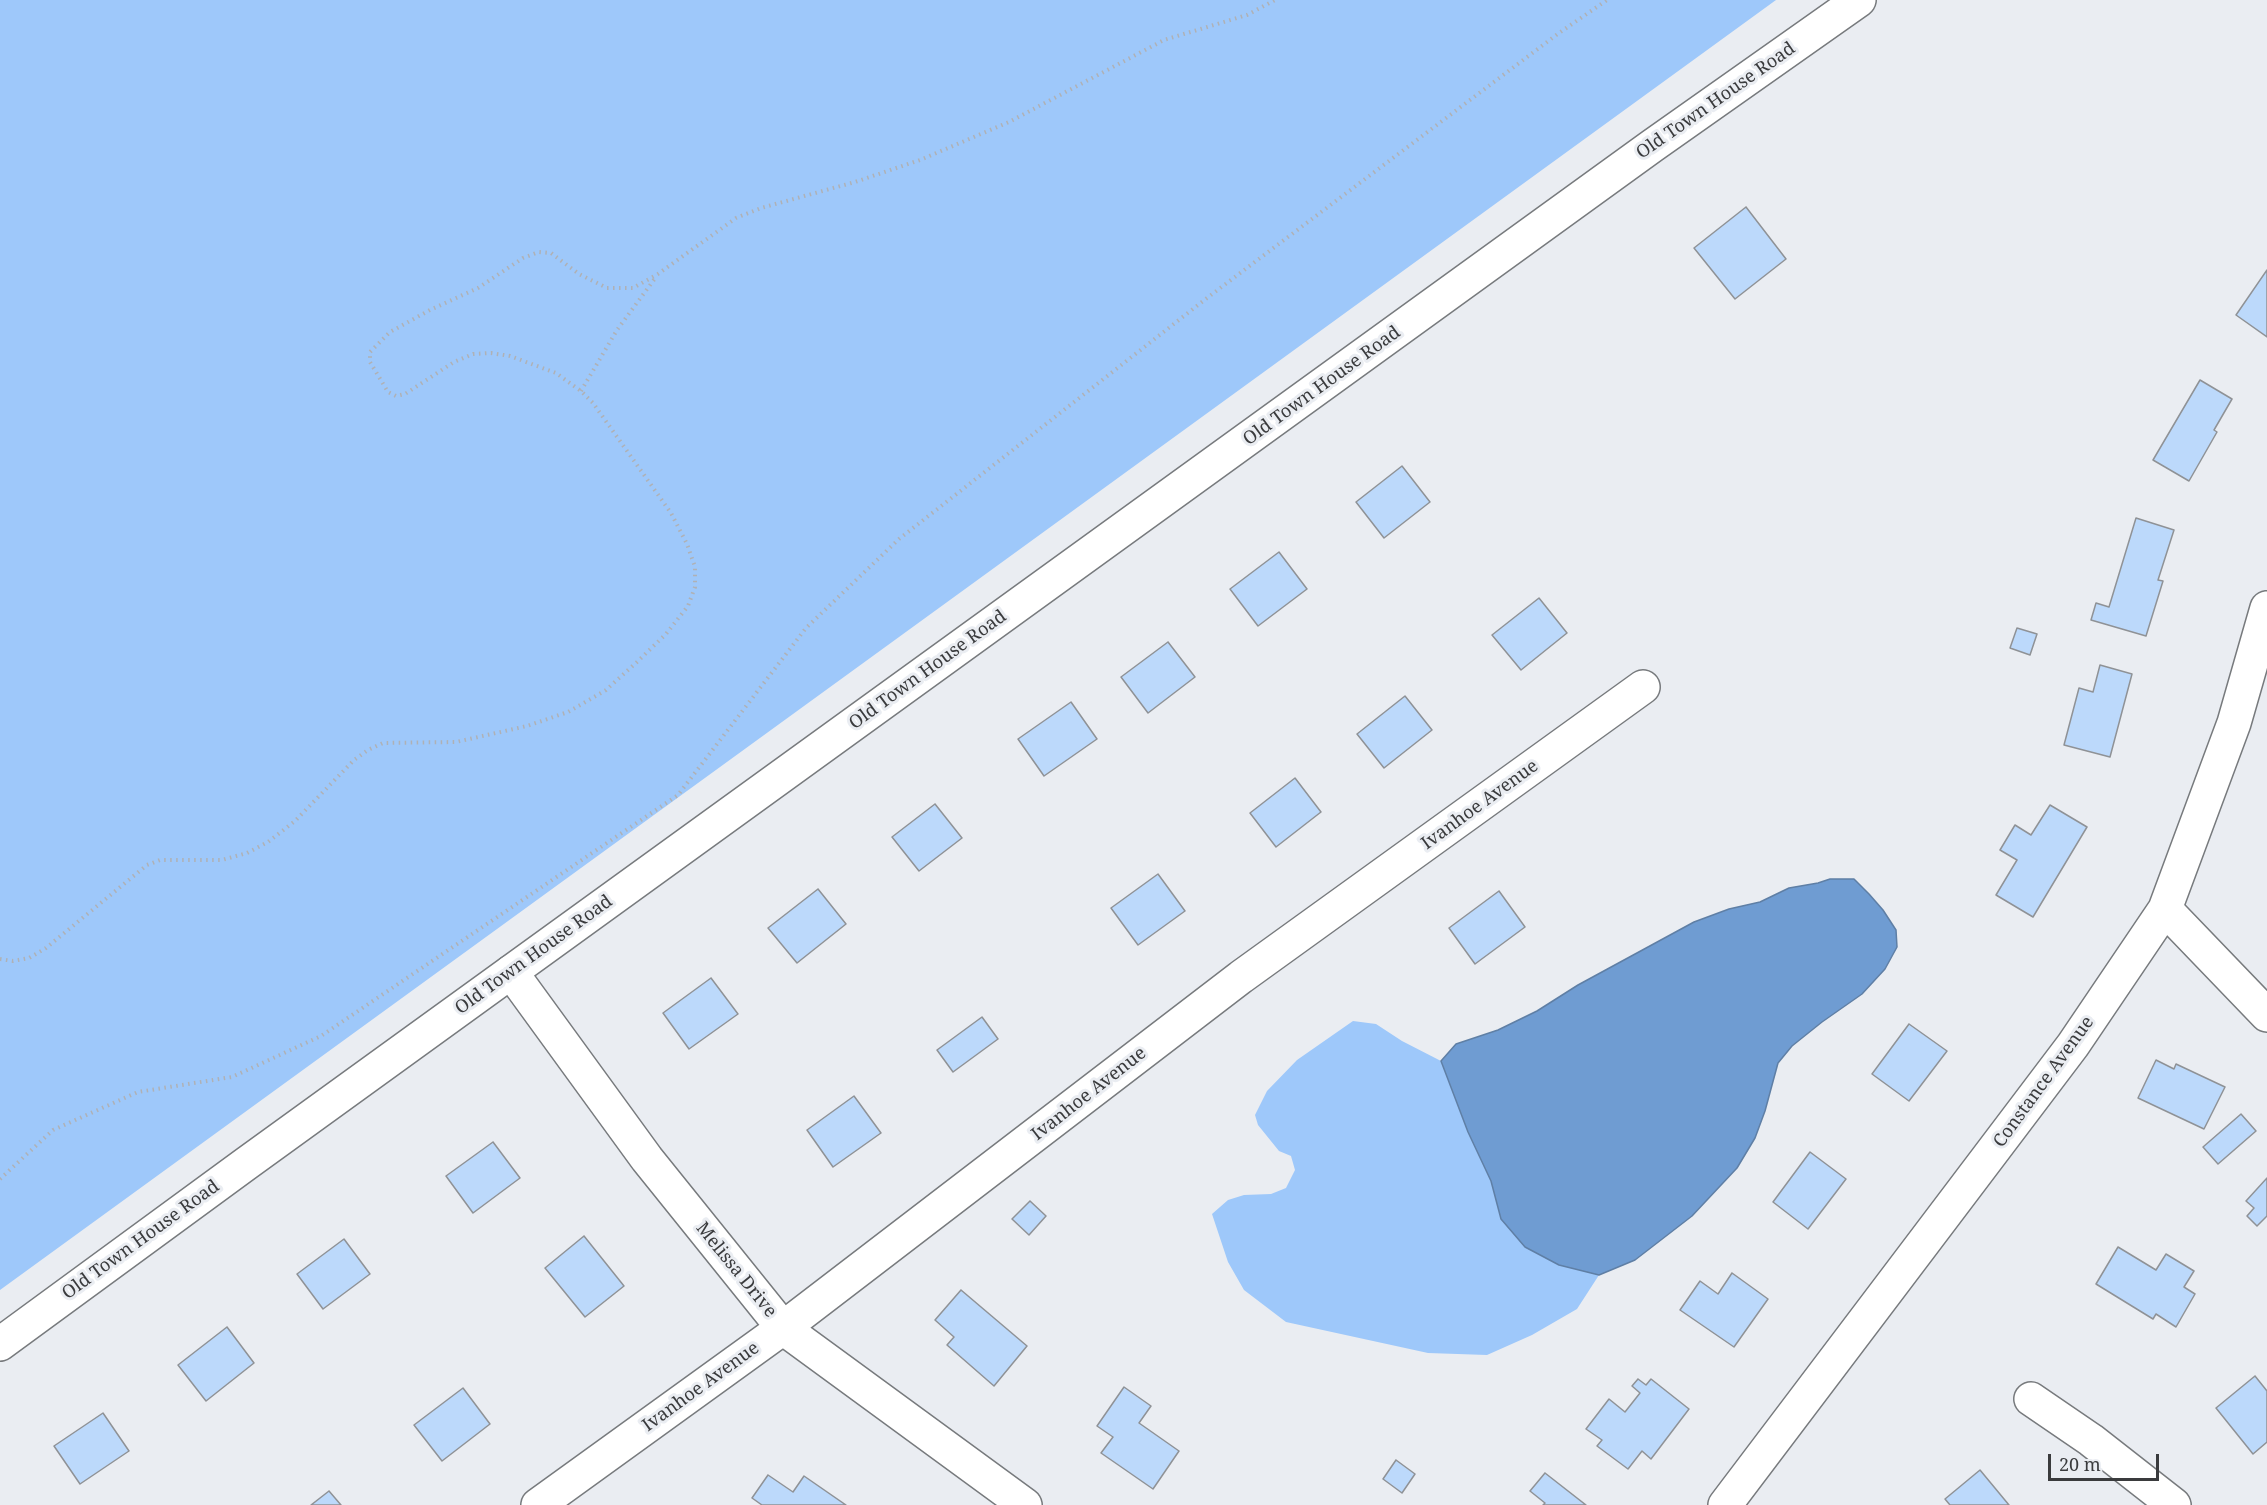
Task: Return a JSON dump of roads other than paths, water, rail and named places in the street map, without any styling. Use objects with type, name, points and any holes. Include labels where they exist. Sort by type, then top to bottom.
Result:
[{"type":"street","name":"Old Town House Road","points":[[0,1344],[1652,146],[1859,0]]},
{"type":"street","name":"Constance Avenue","points":[[1725,1505],[2073,1045],[2165,909],[2234,723],[2267,608]]},
{"type":"street","name":"Ivanhoe Avenue","points":[[538,1505],[783,1328],[1240,977],[1643,687]]},
{"type":"street","points":[[2165,909],[2267,1015]]},
{"type":"street","name":"Melissa Drive","points":[[511,972],[647,1159],[783,1328],[1025,1505]]},
{"type":"street","points":[[2031,1399],[2091,1440],[2174,1505]]}]
